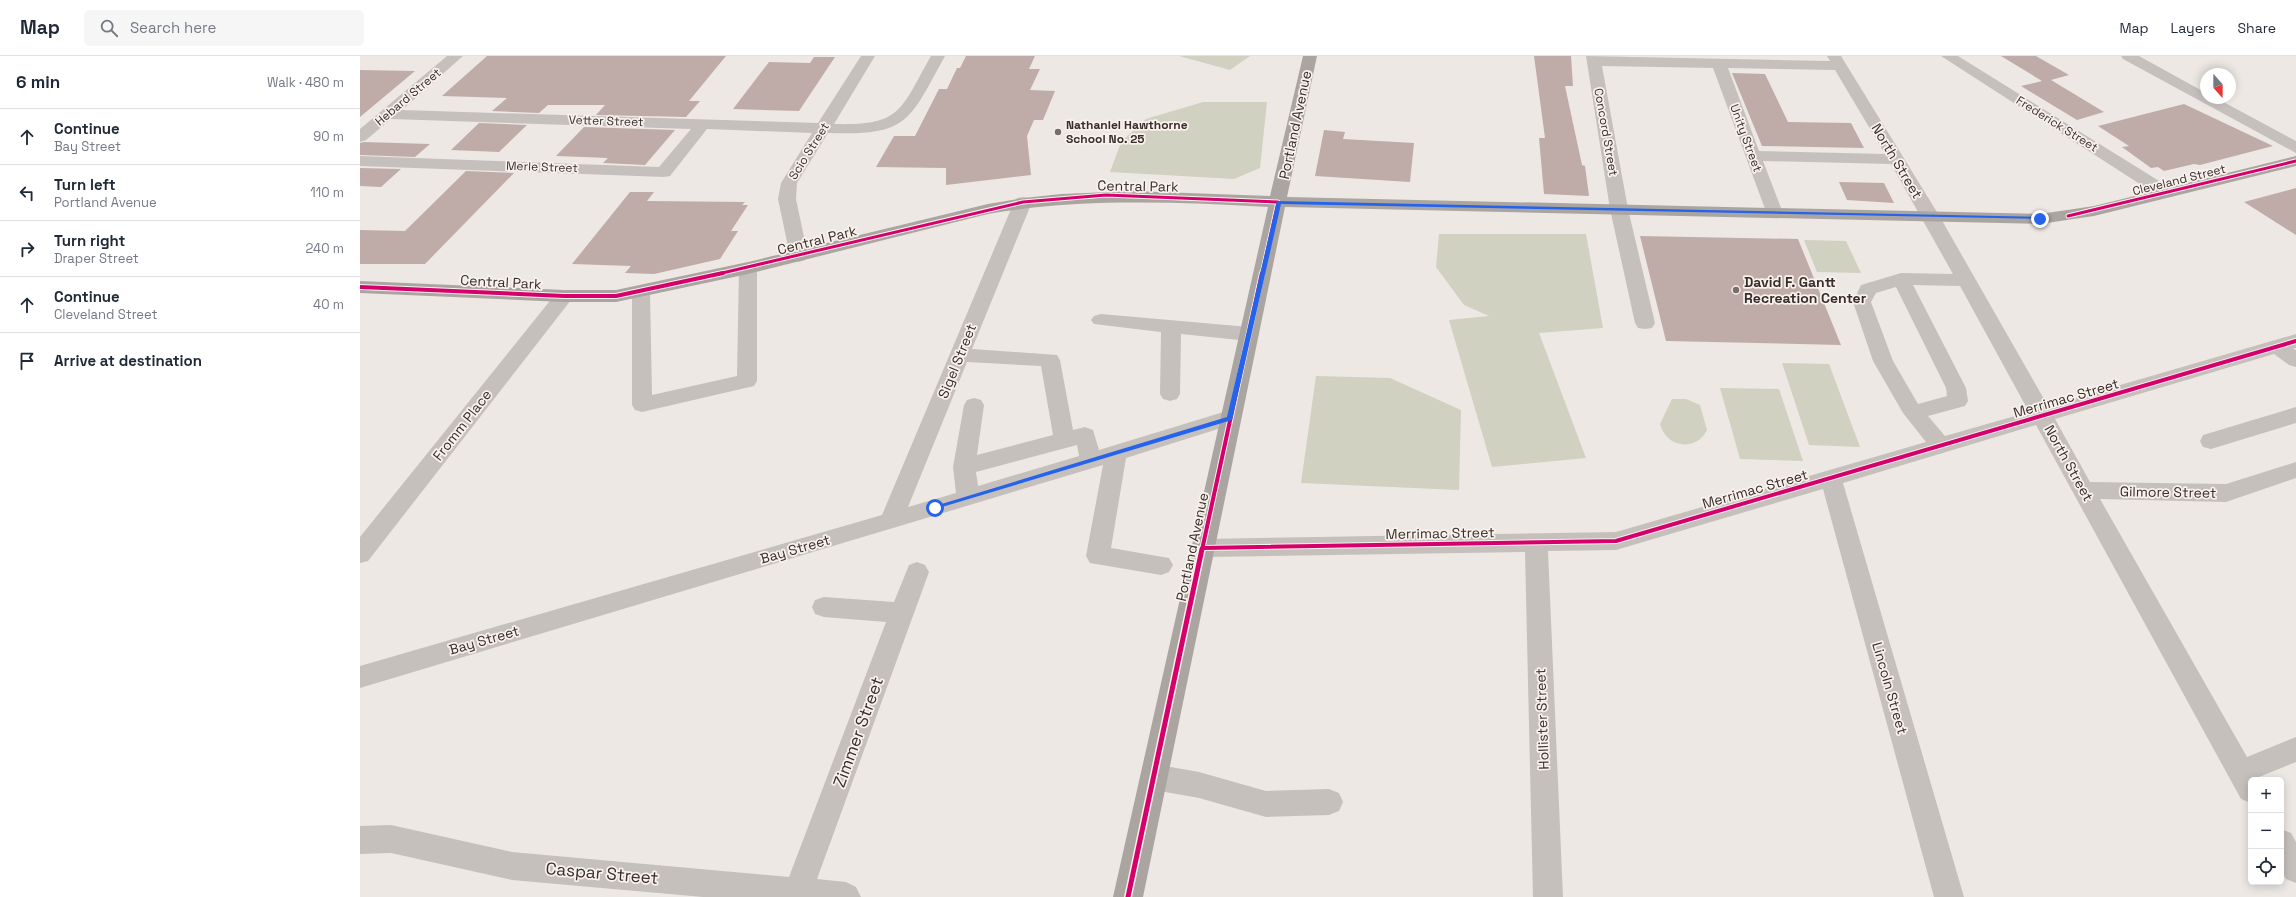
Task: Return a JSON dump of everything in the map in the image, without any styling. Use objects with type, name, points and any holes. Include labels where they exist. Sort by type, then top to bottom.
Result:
[{"type":"main road","name":"Portland Avenue","points":[[1128,897],[1230,418],[1310,56]]},
{"type":"main road","name":"Cleveland Street","points":[[1619,209],[1931,218],[2032,219],[2061,217],[2081,214],[2296,161]]},
{"type":"main road","name":"Central Park","points":[[360,286],[564,296],[616,296],[641,292],[748,268],[1023,202],[1106,195],[1278,202],[1619,209]]},
{"type":"street","name":"Hebard Street","points":[[360,137],[456,56]]},
{"type":"street","name":"Scio Street","points":[[799,256],[787,199],[789,183],[868,56]]},
{"type":"street","name":"Vetter Street","points":[[388,114],[702,125],[824,128],[871,127],[889,123],[898,118],[908,109],[938,56]]},
{"type":"street","name":"Frederick Street","points":[[1948,56],[2166,193]]},
{"type":"street","points":[[2128,56],[2296,148]]},
{"type":"street","points":[[1593,58],[1719,64],[1837,61]]},
{"type":"street","name":"Concord Street","points":[[1593,58],[1619,209],[1645,323]]},
{"type":"street","name":"North Street","points":[[1837,61],[1931,218],[2246,781]]},
{"type":"street","name":"Unity Street","points":[[1719,64],[1774,213]]},
{"type":"street","name":"Merle Street","points":[[360,161],[664,172],[702,125]]},
{"type":"street","points":[[1753,156],[1896,159]]},
{"type":"street","name":"Sigel Street","points":[[891,520],[1023,202]]},
{"type":"street","points":[[641,292],[642,405],[747,380],[748,268]]},
{"type":"street","points":[[1941,446],[1914,412],[1884,361],[1862,302],[1868,289],[1901,279],[1966,280]]},
{"type":"street","points":[[1901,279],[1956,388],[1958,402],[1914,412]]},
{"type":"street","name":"Fromm Place","points":[[363,545],[564,296]]},
{"type":"street","points":[[1101,320],[1249,334]]},
{"type":"street","points":[[1170,394],[1171,326]]},
{"type":"street","points":[[2287,344],[2296,360]]},
{"type":"street","name":"Merrimac Street","points":[[1203,548],[1616,541],[2287,344]]},
{"type":"street","points":[[959,356],[1050,360],[1064,440]]},
{"type":"street","points":[[968,498],[964,467],[974,405]]},
{"type":"street","points":[[2211,442],[2296,415]]},
{"type":"street","name":"Bay Street","points":[[360,677],[1116,454],[1230,418]]},
{"type":"street","points":[[964,467],[1085,435],[1091,461]]},
{"type":"street","points":[[1116,454],[1098,556],[1161,565]]},
{"type":"street","name":"Gilmore Street","points":[[2084,490],[2226,493],[2296,470]]},
{"type":"street","name":"Lincoln Street","points":[[1831,478],[1949,897]]},
{"type":"street","name":"Hollister Street","points":[[1536,542],[1548,897]]},
{"type":"street","name":"Zimmer Street","points":[[798,892],[917,572]]},
{"type":"street","points":[[824,607],[902,613]]},
{"type":"street","points":[[2246,781],[2296,749]]},
{"type":"street","points":[[1154,777],[1199,785],[1266,804],[1329,802]]},
{"type":"street","name":"Caspar Street","points":[[360,840],[391,839],[512,866],[846,897]]},
{"type":"street","points":[[2284,848],[2296,869]]},
{"type":"green space","points":[[1179,56],[1250,56],[1230,70]]},
{"type":"green space","points":[[1203,102],[1267,102],[1260,168],[1234,179],[1110,172],[1121,142],[1146,119]]},
{"type":"green space","points":[[1439,234],[1586,234],[1603,328],[1539,333],[1586,458],[1492,467],[1449,320],[1489,316],[1464,305],[1436,267]]},
{"type":"green space","points":[[1804,240],[1846,241],[1861,273],[1817,272]]},
{"type":"green space","points":[[1782,363],[1829,364],[1860,447],[1809,445]]},
{"type":"green space","points":[[1316,376],[1390,378],[1461,410],[1459,490],[1301,483]]},
{"type":"green space","points":[[1720,388],[1779,389],[1803,461],[1740,459]]},
{"type":"green space","points":[[1672,399],[1686,399],[1700,405],[1707,430],[1696,442],[1682,444],[1675,442],[1668,438],[1663,432],[1660,424]]},
{"type":"building","points":[[487,56],[726,56],[689,101],[700,101],[686,117],[596,115],[605,105],[548,105],[539,113],[492,111],[507,98],[442,96]]},
{"type":"building","points":[[966,56],[1035,56],[1029,69],[1040,69],[1030,90],[1055,91],[1043,120],[1034,120],[1027,136],[1031,175],[946,185],[946,168],[876,167],[894,136],[915,136],[939,89],[947,89],[957,68],[960,68]]},
{"type":"building","points":[[1534,56],[1571,56],[1573,86],[1565,86],[1582,165],[1585,166],[1589,196],[1544,194],[1539,138],[1545,138]]},
{"type":"building","points":[[2001,56],[2036,56],[2069,75],[2051,80],[2104,112],[2077,120],[2021,86],[2042,81]]},
{"type":"building","points":[[814,57],[835,57],[799,111],[733,109],[769,62],[810,63]]},
{"type":"building","points":[[360,70],[415,71],[360,117]]},
{"type":"building","points":[[1732,73],[1765,74],[1788,122],[1851,123],[1864,148],[1762,146]]},
{"type":"building","points":[[2184,104],[2273,146],[2200,165],[2194,164],[2164,171],[2158,167],[2151,168],[2122,147],[2129,146],[2098,126]]},
{"type":"building","points":[[479,123],[527,125],[499,152],[451,150]]},
{"type":"building","points":[[584,127],[675,130],[645,165],[603,163],[608,158],[556,156]]},
{"type":"building","points":[[1324,130],[1345,132],[1343,139],[1414,143],[1410,182],[1315,176]]},
{"type":"building","points":[[360,143],[430,144],[415,157],[360,155]]},
{"type":"building","points":[[360,168],[401,169],[381,187],[360,186]]},
{"type":"building","points":[[466,171],[514,173],[425,264],[360,264],[360,230],[405,231]]},
{"type":"building","points":[[1839,182],[1884,183],[1894,203],[1847,200]]},
{"type":"building","points":[[2296,188],[2296,235],[2244,202]]},
{"type":"building","points":[[630,192],[654,192],[647,201],[745,202],[742,205],[748,205],[731,231],[738,231],[720,259],[654,274],[625,273],[631,266],[572,264]]},
{"type":"building","name":"David F. Gantt Recreation Center","points":[[1640,236],[1798,239],[1841,345],[1666,341]]},
{"type":"cycle path","points":[[2068,216],[2296,161]]},
{"type":"cycle path","points":[[360,287],[564,296],[616,296],[748,268],[1023,202],[1106,195],[1278,202],[1230,418],[1128,897]]},
{"type":"cycle path","points":[[1203,548],[1616,541],[2296,341]]},
{"type":"place","name":"Nathaniel Hawthorne School No. 25","points":[[1058,132]]},
{"type":"place","name":"David F. Gantt Recreation Center","points":[[1736,290]]},
{"type":"route","points":[[935,508],[1230,418],[1278,202],[2040,219]]}]
